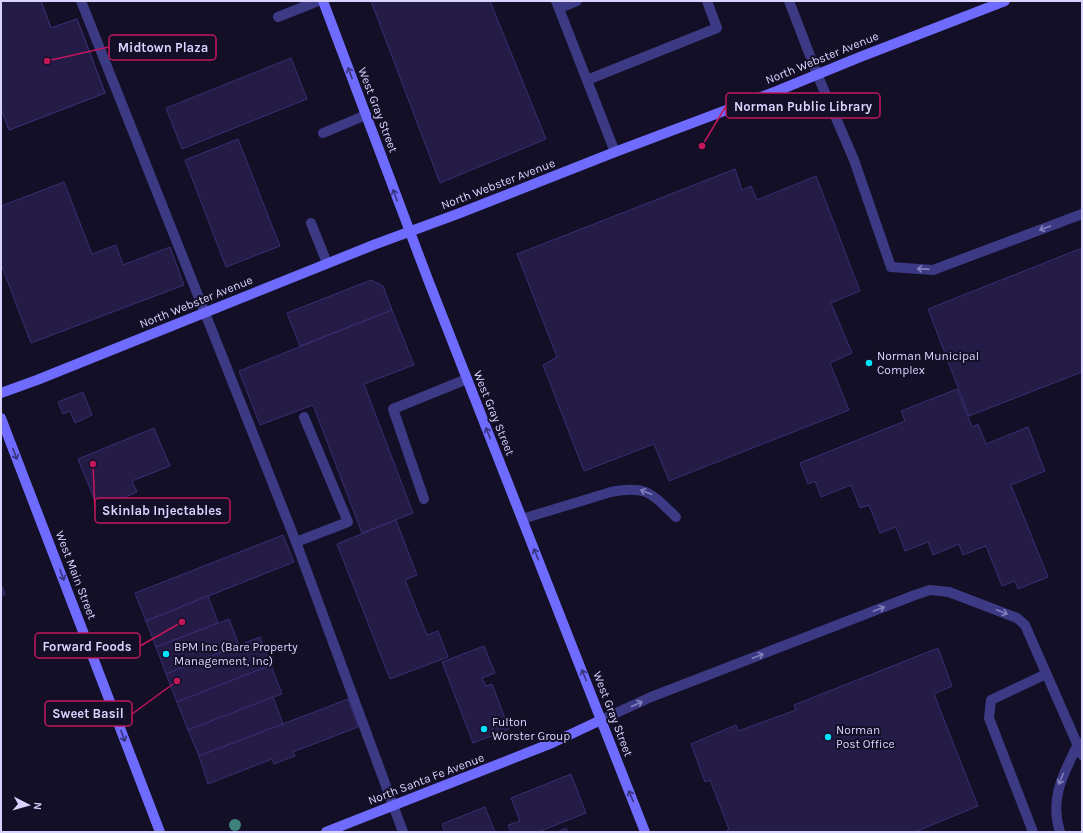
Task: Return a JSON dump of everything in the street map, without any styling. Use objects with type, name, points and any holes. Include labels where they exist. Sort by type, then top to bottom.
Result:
[{"type":"street","points":[[80,1],[296,542],[404,832]]},
{"type":"street","points":[[278,17],[318,1]]},
{"type":"street","name":"West Gray Street","points":[[323,1],[409,231],[645,832]]},
{"type":"street","points":[[577,1],[558,5],[615,152]]},
{"type":"street","points":[[587,80],[717,28],[707,1]]},
{"type":"street","points":[[789,1],[817,74],[854,160],[891,266],[933,270],[1082,214]]},
{"type":"street","name":"North Webster Avenue","points":[[1,393],[37,380],[326,263],[764,96],[1005,1]]},
{"type":"street","points":[[323,133],[366,115]]},
{"type":"street","points":[[311,223],[326,263]]},
{"type":"street","points":[[424,499],[393,409],[467,380]]},
{"type":"street","points":[[296,542],[348,522],[304,417]]},
{"type":"street","name":"West Main Street","points":[[1,418],[160,832]]},
{"type":"street","points":[[522,519],[625,489],[644,490],[656,497],[676,517]]},
{"type":"street","points":[[601,720],[706,675],[930,590],[949,592],[1017,618],[1025,625],[1046,674],[1080,743],[1082,755]]},
{"type":"street","points":[[1033,832],[989,718],[991,700],[1046,674]]},
{"type":"street","name":"North Santa Fe Avenue","points":[[326,832],[556,742],[601,720]]},
{"type":"street","points":[[1060,832],[1057,824],[1056,803],[1059,784],[1080,743]]},
{"type":"building","points":[[1,1],[41,1],[51,28],[77,19],[105,93],[9,130],[1,108]]},
{"type":"building","points":[[1,1],[41,1],[51,28],[77,19],[105,93],[9,130],[1,108]]},
{"type":"building","points":[[371,1],[490,1],[546,139],[440,183]]},
{"type":"building","points":[[291,58],[307,99],[182,149],[166,108]]},
{"type":"building","points":[[238,139],[280,246],[226,267],[185,160]]},
{"type":"building","points":[[735,169],[742,190],[751,186],[757,200],[816,176],[860,291],[831,303],[852,353],[830,363],[849,410],[669,481],[654,444],[584,471],[543,365],[557,357],[517,254]]},
{"type":"building","points":[[64,182],[92,254],[116,245],[123,265],[170,247],[184,285],[31,343],[1,264],[1,206]]},
{"type":"building","points":[[1082,248],[1082,372],[969,416],[928,309]]},
{"type":"building","points":[[371,280],[383,286],[392,310],[300,346],[287,313]]},
{"type":"building","points":[[392,310],[414,365],[364,384],[413,513],[362,533],[313,405],[260,425],[239,371]]},
{"type":"building","points":[[957,389],[972,427],[978,424],[986,444],[1028,427],[1045,471],[1011,485],[1048,577],[1018,589],[1015,581],[1002,586],[986,546],[963,555],[959,544],[933,555],[928,542],[905,551],[896,527],[880,533],[869,505],[860,508],[851,485],[821,497],[815,481],[808,484],[800,463],[905,421],[901,411]]},
{"type":"building","points":[[83,392],[92,415],[75,423],[70,411],[63,414],[58,402]]},
{"type":"building","points":[[154,428],[170,466],[132,481],[137,492],[98,508],[78,459]]},
{"type":"building","points":[[396,520],[417,575],[405,580],[427,635],[438,631],[448,657],[390,679],[337,544]]},
{"type":"building","points":[[283,535],[294,562],[146,621],[135,593]]},
{"type":"building","points":[[1,584],[5,594],[1,596]]},
{"type":"building","points":[[208,596],[218,623],[156,647],[146,621]]},
{"type":"building","points":[[229,619],[239,645],[166,674],[156,647]]},
{"type":"building","points":[[260,637],[271,665],[177,702],[166,674]]},
{"type":"building","points":[[484,646],[495,673],[482,678],[486,686],[492,684],[509,729],[473,743],[442,662]]},
{"type":"building","name":"Norman Post Office","points":[[938,648],[952,686],[934,694],[978,806],[915,832],[725,832],[729,829],[710,780],[705,782],[691,744],[736,725],[738,731],[796,710],[794,705]]},
{"type":"building","points":[[271,665],[282,694],[188,730],[177,702]]},
{"type":"building","points":[[273,697],[283,724],[199,756],[188,730]]},
{"type":"building","points":[[348,699],[358,727],[293,752],[295,756],[274,764],[272,759],[208,784],[199,756]]},
{"type":"building","points":[[571,774],[586,813],[538,832],[511,832],[508,825],[520,821],[511,798]]},
{"type":"building","points":[[485,807],[495,832],[445,832],[442,824]]},
{"type":"building","points":[[566,828],[568,832],[557,832]]},
{"type":"place","name":"Midtown Plaza","points":[[47,61]]},
{"type":"place","name":"Norman Public Library","points":[[702,146]]},
{"type":"place","name":"Norman Municipal Complex","points":[[869,363]]},
{"type":"place","name":"Skinlab Injectables","points":[[93,464]]},
{"type":"place","name":"Forward Foods","points":[[182,622]]},
{"type":"place","name":"BPM Inc (Bare Property Management, Inc)","points":[[166,654]]},
{"type":"place","name":"Sweet Basil","points":[[177,681]]},
{"type":"place","name":"Fulton Worster Group","points":[[484,729]]},
{"type":"place","name":"Norman Post Office","points":[[828,737]]}]
